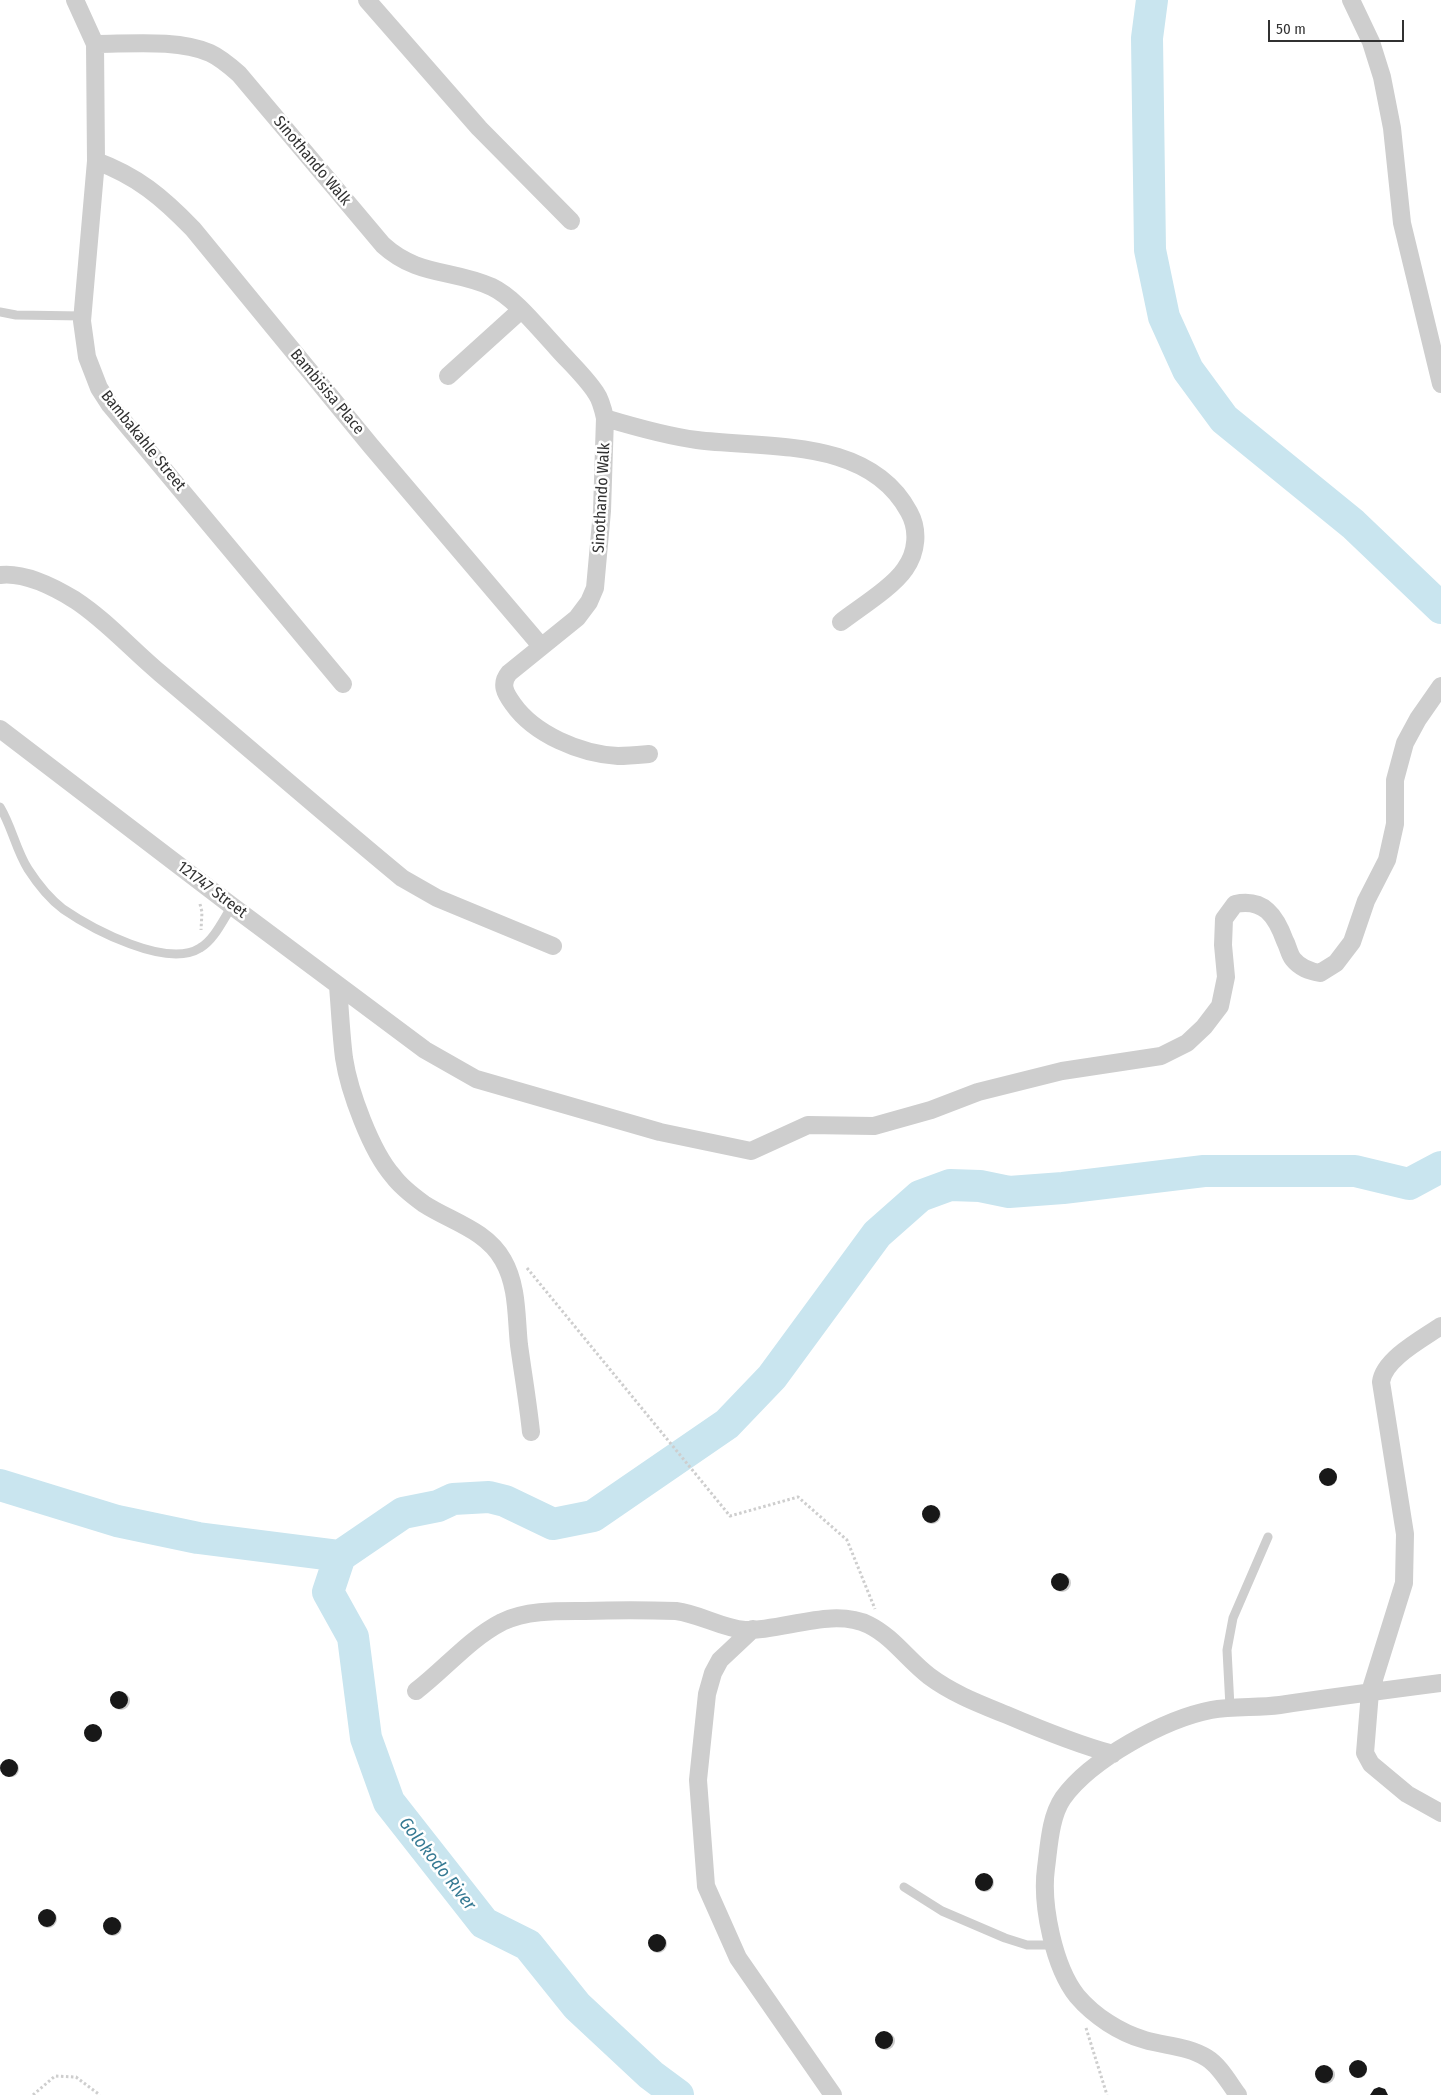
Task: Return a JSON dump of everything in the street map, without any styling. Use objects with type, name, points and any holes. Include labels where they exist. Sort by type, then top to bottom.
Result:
[{"type":"street","name":"Bambakahle Street","points":[[75,0],[95,44],[96,160],[82,316],[86,357],[110,405],[343,684]]},
{"type":"street","points":[[367,0],[479,128],[571,222]]},
{"type":"street","points":[[1351,0],[1371,42],[1382,77],[1392,128],[1402,223],[1441,384]]},
{"type":"street","name":"Sinothando Walk","points":[[95,44],[182,46],[210,53],[224,61],[238,74],[383,245],[394,255],[419,267],[493,287],[521,310],[588,381],[602,404],[605,418],[602,511],[595,588],[584,611],[541,646],[505,678],[503,683],[510,700],[519,713],[538,730],[572,745],[595,752],[617,756],[649,754]]},
{"type":"street","name":"Bambisisa Place","points":[[96,160],[115,168],[147,186],[169,204],[193,229],[365,438],[541,646]]},
{"type":"street","points":[[448,376],[521,310]]},
{"type":"street","points":[[605,418],[696,440],[810,450],[844,459],[868,470],[890,486],[904,502],[913,519],[916,539],[913,556],[904,571],[841,622]]},
{"type":"street","points":[[0,575],[26,578],[46,585],[73,599],[98,616],[158,672],[402,878],[437,898],[553,946]]},
{"type":"street","name":"121747 Street","points":[[0,729],[425,1050],[476,1079],[660,1132],[751,1151],[808,1125],[874,1126],[931,1110],[978,1092],[1062,1071],[1161,1056],[1187,1043],[1204,1027],[1220,1006],[1226,977],[1223,945],[1224,919],[1235,904],[1247,901],[1264,907],[1276,919],[1292,958],[1304,969],[1320,973],[1336,963],[1352,942],[1366,901],[1387,860],[1395,824],[1396,780],[1405,743],[1418,719],[1441,686]]},
{"type":"street","points":[[338,986],[346,1068],[360,1113],[377,1154],[392,1176],[406,1190],[424,1204],[470,1228],[487,1240],[504,1262],[509,1274],[516,1304],[519,1344],[531,1432]]},
{"type":"street","points":[[1441,1326],[1408,1348],[1390,1365],[1382,1376],[1381,1382],[1405,1534],[1404,1583],[1370,1692],[1365,1753],[1371,1764],[1407,1794],[1441,1813]]},
{"type":"street","points":[[416,1691],[436,1675],[457,1654],[485,1633],[502,1622],[520,1615],[555,1612],[676,1610],[690,1612],[727,1626],[753,1629],[831,1619],[854,1620],[868,1624],[886,1636],[928,1676],[954,1692],[1072,1743],[1113,1754]]},
{"type":"street","points":[[753,1629],[720,1660],[713,1673],[707,1694],[698,1780],[706,1886],[738,1958],[833,2095]]},
{"type":"street","points":[[1238,2095],[1208,2059],[1174,2045],[1144,2040],[1116,2027],[1099,2017],[1079,1998],[1063,1972],[1054,1945],[1048,1914],[1045,1875],[1055,1814],[1063,1798],[1077,1783],[1113,1754],[1130,1742],[1178,1720],[1211,1710],[1230,1707],[1273,1706],[1441,1683]]},
{"type":"lane","points":[[0,312],[16,315],[82,316]]},
{"type":"lane","points":[[0,807],[28,869],[62,908],[104,931],[146,950],[166,955],[184,954],[200,948],[213,936],[232,906]]},
{"type":"lane","points":[[1230,1707],[1227,1650],[1233,1618],[1268,1537]]},
{"type":"lane","points":[[904,1887],[942,1912],[1005,1938],[1027,1945],[1054,1945]]},
{"type":"path","points":[[187,872],[198,895],[202,912],[200,948]]},
{"type":"path","points":[[527,1267],[730,1516],[798,1497],[847,1540],[876,1610]]},
{"type":"path","points":[[1079,1998],[1089,2042],[1107,2095]]},
{"type":"path","points":[[33,2095],[55,2076],[76,2077],[100,2095]]},
{"type":"building","points":[[1328,1468],[1334,1471],[1337,1477],[1334,1483],[1328,1486],[1322,1483],[1319,1477],[1322,1471]]},
{"type":"building","points":[[931,1505],[937,1508],[940,1514],[937,1520],[931,1523],[925,1520],[922,1514],[925,1508]]},
{"type":"building","points":[[1060,1573],[1066,1576],[1069,1582],[1066,1588],[1060,1591],[1054,1588],[1051,1582],[1054,1576]]},
{"type":"building","points":[[119,1691],[125,1694],[128,1700],[125,1706],[119,1709],[113,1706],[110,1700],[113,1694]]},
{"type":"building","points":[[93,1724],[99,1727],[102,1733],[99,1739],[93,1742],[87,1739],[84,1733],[87,1727]]},
{"type":"building","points":[[9,1759],[15,1762],[18,1768],[15,1774],[9,1777],[3,1774],[0,1768],[3,1762]]},
{"type":"building","points":[[984,1873],[990,1876],[993,1882],[990,1888],[984,1891],[978,1888],[975,1882],[978,1876]]},
{"type":"building","points":[[47,1909],[53,1912],[56,1918],[53,1924],[47,1927],[41,1924],[38,1918],[41,1912]]},
{"type":"building","points":[[112,1917],[118,1920],[121,1926],[118,1932],[112,1935],[106,1932],[103,1926],[106,1920]]},
{"type":"building","points":[[657,1934],[663,1937],[666,1943],[663,1949],[657,1952],[651,1949],[648,1943],[651,1937]]},
{"type":"building","points":[[884,2031],[890,2034],[893,2040],[890,2046],[884,2049],[878,2046],[875,2040],[878,2034]]},
{"type":"building","points":[[1358,2060],[1364,2063],[1367,2069],[1364,2075],[1358,2078],[1352,2075],[1349,2069],[1352,2063]]},
{"type":"building","points":[[1324,2065],[1330,2068],[1333,2074],[1330,2080],[1324,2083],[1318,2080],[1315,2074],[1318,2068]]},
{"type":"building","points":[[1379,2087],[1385,2089],[1388,2095],[1370,2095],[1374,2089]]},
{"type":"waterway","points":[[1152,0],[1147,38],[1150,250],[1164,317],[1188,370],[1224,419],[1353,524],[1441,608]]},
{"type":"waterway","points":[[0,1485],[117,1521],[198,1538],[340,1556],[403,1513],[438,1506],[453,1499],[489,1497],[505,1501],[553,1524],[593,1516],[727,1424],[772,1377],[877,1234],[920,1196],[950,1185],[980,1186],[1009,1192],[1063,1188],[1204,1171],[1355,1171],[1409,1184],[1441,1167]]},
{"type":"waterway","name":"Golokodo River","points":[[340,1556],[328,1592],[353,1637],[366,1738],[389,1802],[484,1923],[528,1945],[577,2006],[651,2075],[678,2095]]}]
